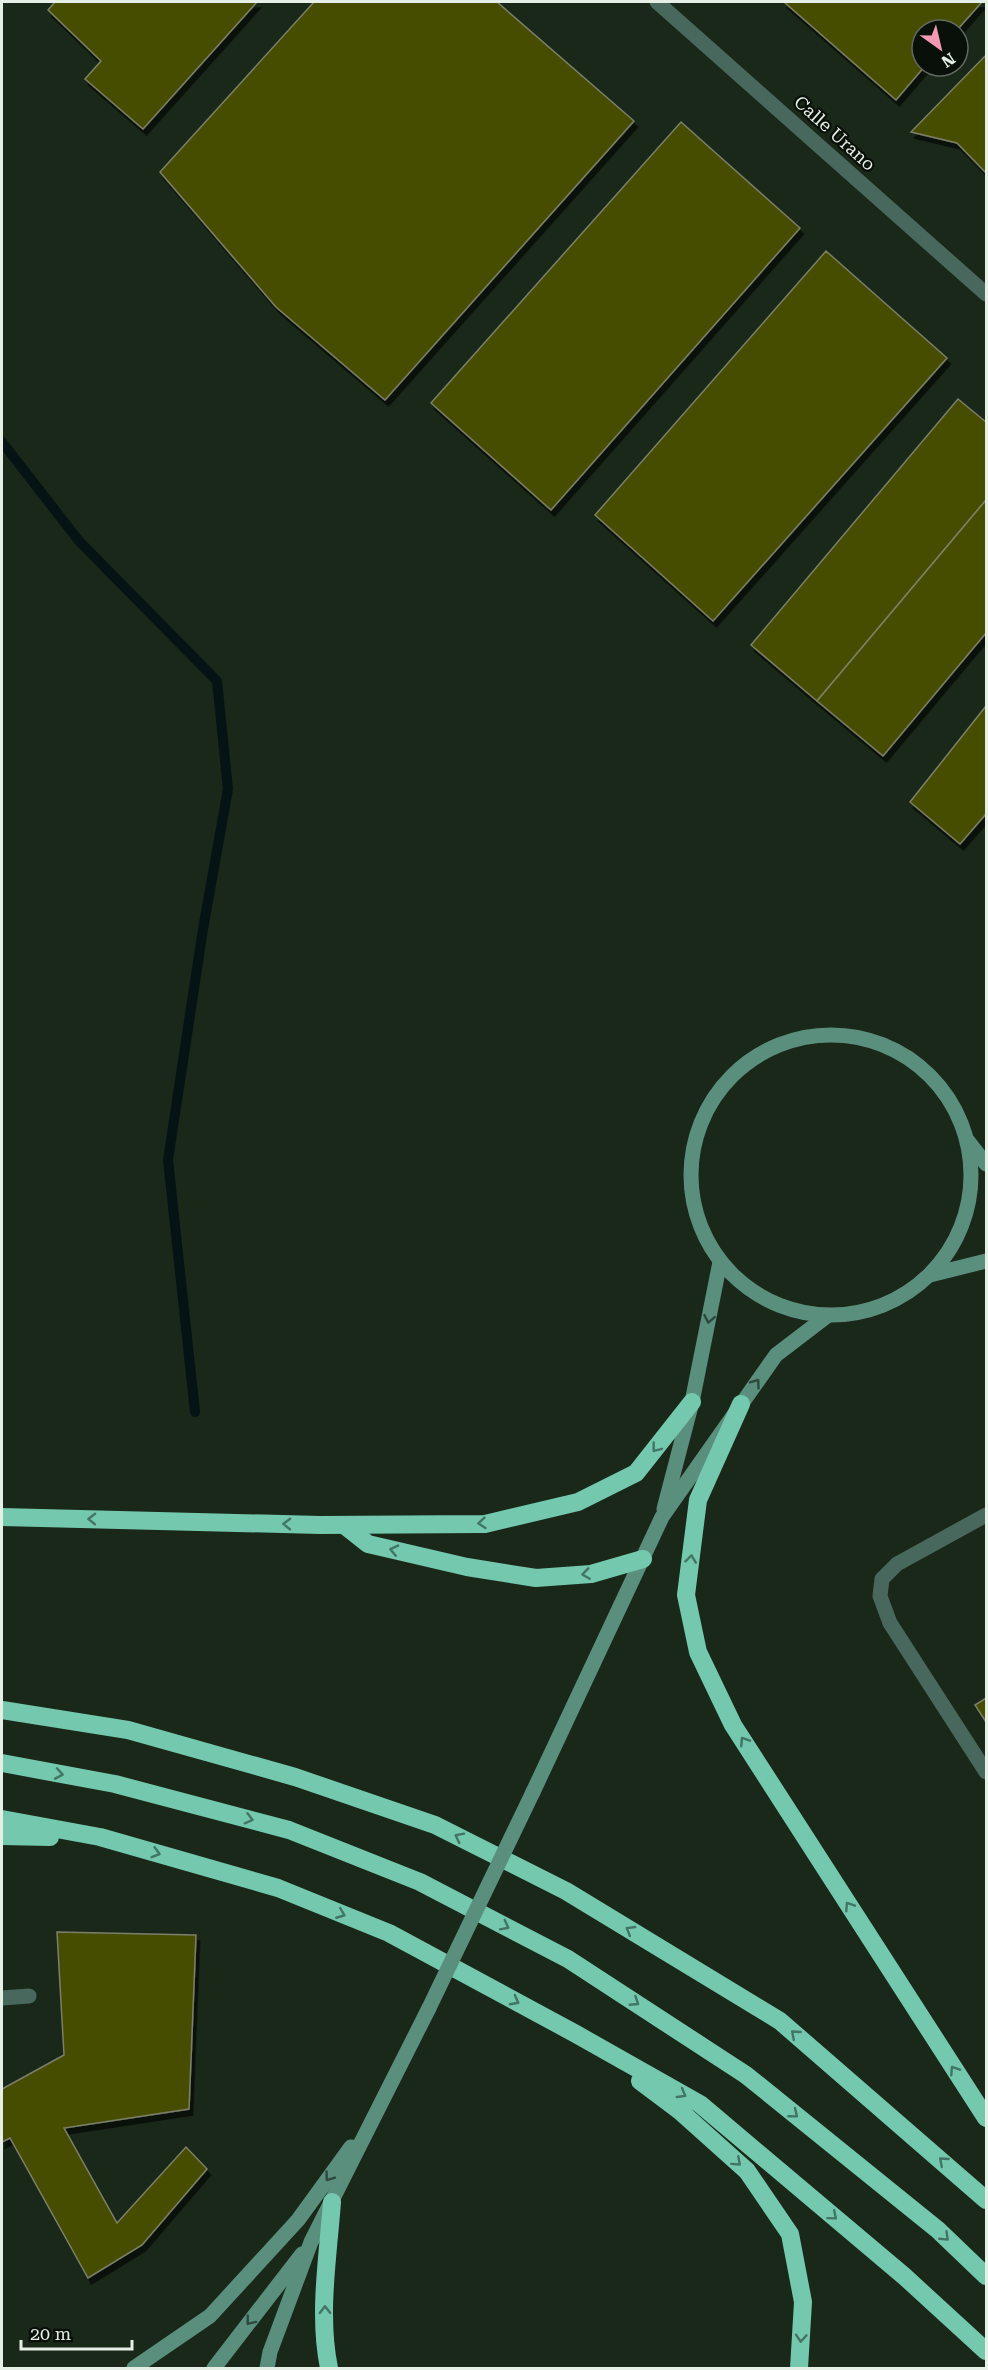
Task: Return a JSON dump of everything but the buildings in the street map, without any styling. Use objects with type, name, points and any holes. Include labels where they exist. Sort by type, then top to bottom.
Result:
[{"type":"highway","points":[[2,1517],[344,1525],[485,1524],[578,1502],[636,1473],[692,1402]]},
{"type":"highway","points":[[741,1404],[698,1500],[686,1595],[698,1652],[733,1725],[987,2118]]},
{"type":"highway","points":[[344,1525],[368,1544],[467,1567],[536,1578],[591,1574],[643,1559]]},
{"type":"highway","points":[[2,1710],[128,1730],[295,1777],[445,1830],[566,1890],[780,2021],[987,2200]]},
{"type":"highway","points":[[2,1763],[115,1784],[289,1830],[420,1882],[557,1953],[746,2075],[938,2230],[987,2276]]},
{"type":"highway","points":[[2,1819],[100,1838],[278,1888],[389,1933],[700,2104],[904,2276],[987,2351]]},
{"type":"highway","points":[[2,1836],[100,1838]]},
{"type":"highway","points":[[576,2034],[680,2111],[747,2171],[790,2234],[803,2302],[799,2368]]},
{"type":"highway","points":[[329,2368],[325,2350],[325,2298],[332,2202]]},
{"type":"street","name":"Calle Urano","points":[[657,2],[987,294]]},
{"type":"street","points":[[968,1141],[972,1177],[967,1213],[952,1247],[930,1275],[899,1298],[864,1311],[827,1316],[786,1308],[750,1290],[720,1262],[698,1222],[690,1177],[697,1132],[717,1092],[750,1060],[791,1040],[836,1034],[881,1043],[920,1065],[950,1099],[968,1141],[987,1164]]},
{"type":"street","points":[[267,2368],[270,2352],[311,2242],[429,2008],[662,1517],[692,1402],[720,1262]]},
{"type":"street","points":[[930,1275],[987,1262]]},
{"type":"street","points":[[662,1517],[776,1355],[827,1316]]},
{"type":"street","points":[[987,1515],[897,1564],[882,1579],[880,1596],[890,1623],[987,1772]]},
{"type":"street","points":[[2,1998],[29,1996]]},
{"type":"street","points":[[134,2368],[210,2316],[298,2220],[375,2112]]},
{"type":"street","points":[[214,2368],[311,2242]]},
{"type":"waterway","points":[[2,442],[79,541],[217,681],[228,789],[203,929],[168,1160],[195,1412]]}]
